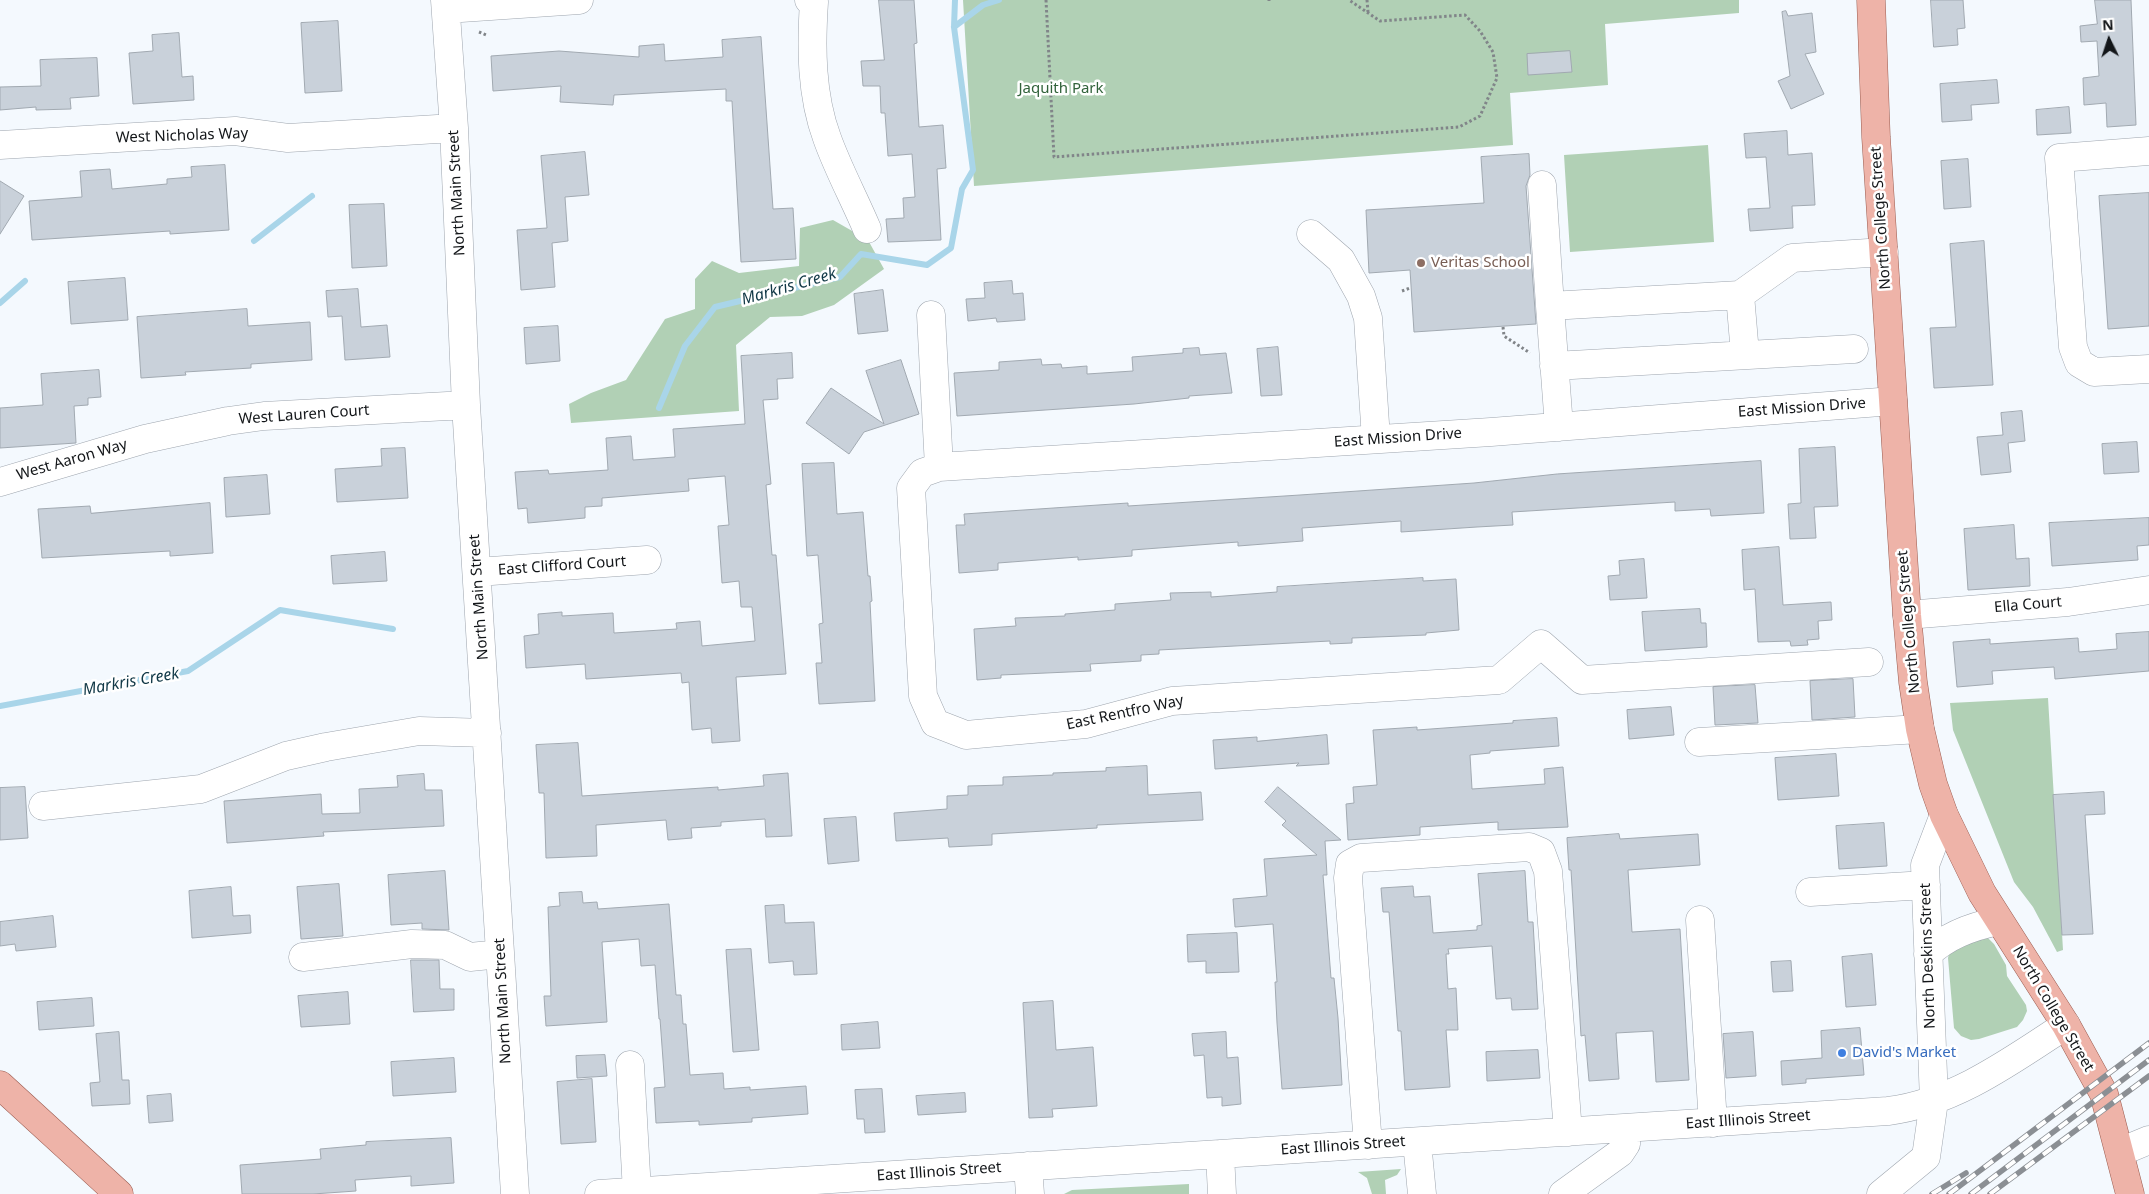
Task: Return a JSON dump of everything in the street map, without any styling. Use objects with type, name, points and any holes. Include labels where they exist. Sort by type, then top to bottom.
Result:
[{"type":"main road","name":"North College Street","points":[[1871,0],[1876,137],[1907,615],[1913,682],[1920,729],[1933,784],[1944,815],[1982,893],[2066,1025],[2104,1094],[2130,1194]]},
{"type":"main road","points":[[0,1085],[119,1194]]},
{"type":"street","points":[[446,5],[579,0]]},
{"type":"street","points":[[812,1],[811,46],[816,92],[826,137],[867,228]]},
{"type":"street","name":"North Main Street","points":[[446,5],[454,128],[466,405],[515,1194]]},
{"type":"street","name":"West Nicholas Way","points":[[0,145],[235,131],[288,138],[454,128]]},
{"type":"street","points":[[2149,151],[2059,158],[2073,347],[2079,363],[2094,372],[2149,369]]},
{"type":"street","points":[[1542,185],[1550,306],[1546,362],[1558,427]]},
{"type":"street","points":[[1311,234],[1341,260],[1361,296],[1368,318],[1376,439]]},
{"type":"street","points":[[1550,306],[1740,295],[1792,258],[1884,252]]},
{"type":"street","points":[[1740,295],[1745,354]]},
{"type":"street","points":[[930,315],[939,467]]},
{"type":"street","points":[[1546,362],[1854,348]]},
{"type":"street","name":"East Mission Drive","points":[[911,488],[922,473],[939,467],[1558,427],[1893,401]]},
{"type":"street","name":"West Lauren Court","points":[[144,439],[228,421],[264,416],[466,405]]},
{"type":"street","name":"West Aaron Way","points":[[0,482],[144,439]]},
{"type":"street","name":"East Rentfro Way","points":[[911,488],[923,696],[935,723],[966,735],[1086,724],[1172,701],[1499,680],[1541,644],[1582,680],[1869,662]]},
{"type":"street","name":"East Clifford Court","points":[[477,572],[647,560]]},
{"type":"street","name":"Ella Court","points":[[1907,615],[2068,602],[2149,590]]},
{"type":"street","points":[[1699,742],[1920,729]]},
{"type":"street","points":[[44,806],[201,790],[286,756],[419,731],[487,733]]},
{"type":"street","name":"North Deskins Street","points":[[1881,1194],[1926,1157],[1934,1101],[1925,865],[1944,815]]},
{"type":"street","points":[[1368,1145],[1348,878],[1350,864],[1361,858],[1529,848],[1541,852],[1548,871],[1568,1132]]},
{"type":"street","points":[[1810,892],[1926,885]]},
{"type":"street","points":[[1700,920],[1713,1123]]},
{"type":"street","points":[[1928,954],[1938,944],[1948,938],[1979,925],[1999,921]]},
{"type":"street","points":[[303,957],[412,944],[445,945],[470,957],[500,954]]},
{"type":"street","name":"East Illinois Street","points":[[599,1194],[731,1190],[1028,1166],[1888,1112],[1907,1109],[1934,1101],[1995,1071],[2066,1025]]},
{"type":"street","points":[[630,1065],[637,1192]]},
{"type":"street","points":[[1563,1194],[1620,1153],[1626,1144],[1627,1128]]},
{"type":"street","points":[[2120,1152],[2149,1140]]},
{"type":"street","points":[[1417,1142],[1422,1194]]},
{"type":"street","points":[[1220,1154],[1222,1194]]},
{"type":"street","points":[[1028,1166],[1030,1194]]},
{"type":"path","points":[[1046,0],[1054,158],[1459,127],[1480,116],[1497,78],[1493,52],[1480,31],[1465,15],[1380,21],[1349,0]]},
{"type":"path","points":[[1366,0],[1368,13]]},
{"type":"path","points":[[1402,290],[1410,288]]},
{"type":"path","points":[[1503,327],[1504,336],[1546,362]]},
{"type":"green space","name":"Jaquith Park","points":[[963,0],[1739,0],[1739,13],[1605,24],[1608,85],[1510,93],[1513,145],[974,186]]},
{"type":"green space","points":[[1708,145],[1714,242],[1570,252],[1564,155]]},
{"type":"green space","points":[[833,220],[868,240],[884,269],[834,305],[802,316],[770,317],[736,345],[739,411],[571,423],[569,404],[591,393],[626,380],[665,319],[695,309],[695,279],[712,261],[739,273],[799,266],[800,228]]},
{"type":"green space","points":[[2048,698],[2063,950],[2057,952],[2033,907],[2014,882],[1953,730],[1950,703]]},
{"type":"green space","points":[[1988,938],[1994,944],[2006,965],[2007,976],[2026,1005],[2027,1011],[2017,1027],[1971,1040],[1961,1036],[1954,1028],[1948,958],[1950,950],[1954,947]]},
{"type":"green space","points":[[1401,1169],[1397,1175],[1385,1180],[1386,1194],[1372,1194],[1367,1178],[1358,1172]]},
{"type":"green space","points":[[1189,1184],[1189,1194],[1064,1194],[1072,1190]]},
{"type":"building","points":[[879,0],[914,0],[917,43],[914,44],[919,127],[943,125],[946,168],[937,169],[941,240],[888,242],[886,219],[904,218],[903,198],[915,197],[912,154],[888,156],[885,113],[881,113],[880,86],[863,86],[861,61],[884,60]]},
{"type":"building","points":[[1931,0],[1963,0],[1965,28],[1957,29],[1958,45],[1934,47]]},
{"type":"building","points":[[2095,0],[2131,0],[2136,125],[2107,127],[2106,103],[2084,105],[2083,78],[2099,76],[2097,41],[2081,42],[2080,26],[2097,24]]},
{"type":"building","points":[[1786,11],[1788,16],[1812,13],[1816,52],[1805,54],[1824,94],[1791,109],[1778,81],[1790,76],[1782,12]]},
{"type":"building","points":[[338,21],[342,91],[305,93],[301,23]]},
{"type":"building","points":[[179,33],[182,77],[193,76],[194,100],[133,104],[129,53],[153,51],[152,35]]},
{"type":"building","points":[[761,37],[773,209],[793,208],[796,259],[741,262],[732,101],[726,101],[726,89],[614,95],[613,105],[560,102],[561,86],[493,91],[491,56],[559,51],[639,57],[639,46],[664,44],[665,61],[723,57],[722,40]]},
{"type":"building","points":[[1570,51],[1572,72],[1528,75],[1527,54]]},
{"type":"building","points":[[97,58],[99,96],[70,98],[71,109],[36,110],[36,107],[0,110],[0,87],[41,86],[40,60]]},
{"type":"building","points":[[1997,80],[1999,103],[1971,105],[1972,120],[1942,122],[1940,84]]},
{"type":"building","points":[[2069,107],[2071,133],[2037,135],[2036,110]]},
{"type":"building","points":[[1787,131],[1788,155],[1812,153],[1815,205],[1792,206],[1793,228],[1750,231],[1748,209],[1770,208],[1766,157],[1746,158],[1744,134]]},
{"type":"building","points":[[585,152],[589,195],[565,197],[568,241],[552,243],[555,287],[521,290],[517,230],[547,228],[541,156]]},
{"type":"building","points":[[1529,154],[1530,175],[1526,186],[1536,324],[1414,332],[1410,270],[1369,273],[1366,210],[1484,203],[1481,157]]},
{"type":"building","points":[[1968,159],[1971,207],[1944,209],[1941,161]]},
{"type":"building","points":[[225,165],[229,230],[170,234],[170,231],[32,240],[29,201],[82,197],[80,171],[110,169],[112,189],[167,184],[167,179],[192,177],[191,167]]},
{"type":"building","points":[[0,181],[24,196],[0,234]]},
{"type":"building","points":[[2149,193],[2149,326],[2108,329],[2099,196]]},
{"type":"building","points":[[384,204],[387,266],[352,268],[349,205]]},
{"type":"building","points":[[1984,241],[1993,385],[1934,388],[1930,328],[1956,327],[1950,244]]},
{"type":"building","points":[[125,278],[128,320],[71,324],[68,282]]},
{"type":"building","points":[[1012,281],[1013,294],[1023,293],[1025,320],[997,322],[996,318],[968,321],[966,299],[985,298],[984,283]]},
{"type":"building","points":[[358,289],[361,327],[387,325],[390,357],[345,360],[342,316],[328,317],[326,291]]},
{"type":"building","points":[[883,290],[888,331],[858,334],[854,294]]},
{"type":"building","points":[[247,309],[248,326],[310,322],[312,360],[251,364],[251,368],[185,372],[186,375],[141,378],[137,317]]},
{"type":"building","points":[[558,326],[560,361],[526,364],[524,328]]},
{"type":"building","points":[[1278,347],[1282,395],[1261,396],[1257,349]]},
{"type":"building","points":[[1199,348],[1200,355],[1226,353],[1232,393],[1189,396],[1189,398],[1134,404],[957,416],[954,373],[999,370],[999,362],[1041,359],[1042,365],[1061,364],[1062,368],[1087,366],[1087,374],[1133,371],[1132,357],[1183,353],[1183,349]]},
{"type":"building","points":[[792,353],[793,378],[777,379],[778,399],[763,400],[771,484],[766,485],[772,555],[776,555],[786,674],[736,677],[740,741],[712,743],[711,728],[692,730],[689,682],[682,683],[681,673],[586,679],[585,664],[526,668],[524,636],[539,634],[538,614],[562,612],[562,616],[613,613],[614,633],[677,629],[676,623],[700,621],[702,646],[755,641],[752,607],[741,607],[739,581],[722,583],[718,526],[729,525],[725,476],[688,479],[689,491],[602,498],[602,506],[585,507],[585,518],[528,523],[527,508],[518,509],[515,472],[548,470],[549,474],[608,470],[606,438],[631,436],[633,460],[675,457],[673,429],[745,424],[741,356]]},
{"type":"building","points":[[901,360],[919,414],[864,432],[849,454],[806,423],[831,388],[884,424],[866,371]]},
{"type":"building","points":[[99,370],[101,397],[88,398],[88,405],[74,406],[76,443],[0,448],[0,408],[43,405],[41,374]]},
{"type":"building","points":[[2022,411],[2025,441],[2008,443],[2011,472],[1981,475],[1977,437],[2003,435],[2001,413]]},
{"type":"building","points":[[2137,442],[2139,472],[2104,474],[2102,444]]},
{"type":"building","points":[[1835,447],[1838,506],[1814,507],[1816,538],[1790,539],[1788,504],[1801,503],[1799,449]]},
{"type":"building","points":[[405,448],[408,498],[337,502],[335,469],[382,466],[381,449]]},
{"type":"building","points":[[1761,461],[1764,513],[1711,516],[1710,509],[1675,511],[1675,502],[1512,512],[1513,525],[1401,532],[1401,521],[1302,528],[1303,541],[1238,546],[1238,542],[1132,550],[1132,556],[1078,560],[1078,557],[998,563],[998,570],[959,573],[956,525],[965,525],[964,514],[1128,503],[1128,506],[1300,495],[1474,483],[1557,474]]},
{"type":"building","points":[[834,463],[837,514],[863,512],[872,601],[870,602],[875,701],[819,704],[816,663],[822,663],[819,624],[823,623],[818,555],[807,556],[802,464]]},
{"type":"building","points":[[267,475],[270,514],[226,517],[224,478]]},
{"type":"building","points":[[210,503],[213,553],[170,556],[170,551],[42,558],[38,509],[90,506],[91,513]]},
{"type":"building","points":[[2149,518],[2149,545],[2137,546],[2138,560],[2052,566],[2049,523]]},
{"type":"building","points":[[2014,525],[2016,559],[2029,558],[2030,586],[1968,590],[1964,529]]},
{"type":"building","points":[[1779,547],[1783,605],[1831,602],[1832,620],[1818,621],[1819,639],[1807,640],[1808,645],[1791,646],[1790,641],[1758,642],[1755,589],[1744,590],[1742,550]]},
{"type":"building","points":[[385,552],[387,581],[333,584],[331,556]]},
{"type":"building","points":[[1644,559],[1647,598],[1610,600],[1608,576],[1620,575],[1619,561]]},
{"type":"building","points":[[1423,578],[1423,581],[1456,579],[1459,630],[1426,633],[1426,635],[1352,638],[1352,643],[1330,644],[1330,641],[1159,650],[1159,654],[1141,655],[1141,661],[1090,664],[1091,671],[1001,675],[1001,678],[977,680],[974,629],[1016,626],[1015,618],[1065,616],[1065,614],[1115,610],[1115,604],[1171,600],[1170,593],[1211,592],[1211,597],[1277,592],[1277,587]]},
{"type":"building","points":[[1700,609],[1701,623],[1706,623],[1707,647],[1645,651],[1642,612]]},
{"type":"building","points":[[2149,632],[2149,671],[2055,679],[2054,667],[1992,671],[1993,684],[1957,687],[1953,642],[1990,639],[1990,644],[2078,638],[2079,652],[2117,649],[2116,634]]},
{"type":"building","points":[[1853,679],[1855,717],[1812,720],[1810,681]]},
{"type":"building","points":[[1755,685],[1758,723],[1715,725],[1713,687]]},
{"type":"building","points":[[1671,707],[1674,735],[1629,739],[1627,710]]},
{"type":"building","points":[[1557,718],[1559,746],[1490,751],[1490,753],[1470,755],[1472,789],[1545,784],[1544,769],[1563,767],[1568,827],[1498,830],[1498,822],[1420,827],[1420,835],[1348,840],[1346,804],[1354,803],[1353,787],[1377,785],[1373,730],[1417,727],[1417,730]]},
{"type":"building","points":[[1327,735],[1329,764],[1296,766],[1299,763],[1215,769],[1213,740],[1257,737],[1257,741]]},
{"type":"building","points":[[578,743],[582,796],[718,787],[718,790],[764,786],[763,775],[788,773],[792,836],[766,837],[765,819],[721,822],[721,826],[691,828],[692,838],[668,840],[666,820],[596,825],[597,856],[546,858],[544,793],[539,793],[536,745]]},
{"type":"building","points":[[1836,754],[1839,796],[1778,800],[1775,758]]},
{"type":"building","points":[[1147,766],[1148,795],[1201,792],[1203,820],[1097,825],[1097,828],[992,834],[992,845],[949,847],[948,838],[896,841],[894,813],[947,809],[947,796],[968,795],[968,786],[1003,785],[1003,777],[1106,771],[1106,768]]},
{"type":"building","points":[[424,774],[425,790],[442,790],[444,826],[323,832],[324,836],[227,843],[224,801],[321,794],[322,814],[360,813],[359,789],[398,787],[397,776]]},
{"type":"building","points":[[25,787],[28,838],[0,840],[0,788]]},
{"type":"building","points":[[1278,787],[1341,840],[1325,841],[1327,875],[1323,875],[1331,978],[1334,978],[1338,1018],[1342,1085],[1282,1089],[1273,924],[1235,927],[1233,899],[1267,896],[1264,859],[1317,855],[1282,825],[1286,821],[1265,802]]},
{"type":"building","points":[[2104,792],[2105,814],[2085,815],[2093,934],[2062,935],[2053,795]]},
{"type":"building","points":[[856,817],[859,861],[828,864],[824,819]]},
{"type":"building","points":[[1884,823],[1887,866],[1839,869],[1836,826]]},
{"type":"building","points":[[1619,834],[1620,839],[1698,834],[1700,865],[1628,870],[1632,932],[1680,929],[1689,1080],[1656,1082],[1653,1031],[1616,1033],[1619,1079],[1589,1081],[1585,1035],[1581,1036],[1571,870],[1569,870],[1567,838]]},
{"type":"building","points":[[445,871],[449,930],[422,929],[422,923],[391,925],[388,875]]},
{"type":"building","points":[[1525,871],[1528,922],[1533,922],[1538,1009],[1512,1010],[1511,998],[1496,999],[1492,946],[1448,949],[1449,954],[1446,954],[1448,989],[1456,988],[1458,1030],[1446,1030],[1450,1087],[1405,1090],[1401,1031],[1398,1031],[1389,912],[1383,912],[1381,888],[1413,886],[1414,897],[1430,896],[1433,933],[1477,930],[1477,926],[1482,925],[1478,874]]},
{"type":"building","points":[[339,884],[343,936],[301,939],[297,887]]},
{"type":"building","points":[[231,887],[233,916],[250,915],[251,933],[192,938],[189,891]]},
{"type":"building","points":[[582,892],[583,903],[597,902],[598,909],[669,904],[676,995],[681,995],[683,1024],[686,1024],[690,1075],[723,1073],[724,1089],[750,1087],[750,1090],[806,1086],[808,1114],[752,1118],[752,1122],[699,1125],[699,1121],[656,1123],[654,1088],[665,1087],[660,1019],[655,965],[641,966],[639,939],[602,942],[607,1022],[546,1026],[544,996],[551,996],[548,907],[560,906],[559,893]]},
{"type":"building","points":[[784,905],[785,923],[814,922],[817,974],[794,975],[793,961],[769,963],[765,906]]},
{"type":"building","points":[[53,916],[56,947],[16,951],[15,944],[0,946],[0,922]]},
{"type":"building","points":[[1237,933],[1239,972],[1206,973],[1206,961],[1188,962],[1187,935]]},
{"type":"building","points":[[751,949],[759,1050],[733,1052],[726,950]]},
{"type":"building","points":[[1872,954],[1876,1005],[1846,1007],[1842,957]]},
{"type":"building","points":[[411,960],[439,960],[440,989],[454,989],[454,1010],[414,1012]]},
{"type":"building","points":[[1791,961],[1793,991],[1773,992],[1771,962]]},
{"type":"building","points":[[348,992],[350,1024],[301,1027],[298,996]]},
{"type":"building","points":[[92,998],[94,1026],[39,1030],[37,1002]]},
{"type":"building","points":[[1053,1001],[1056,1050],[1093,1047],[1097,1106],[1052,1109],[1053,1117],[1029,1118],[1023,1003]]},
{"type":"building","points":[[878,1022],[880,1048],[842,1050],[841,1025]]},
{"type":"building","name":"David's Market","points":[[1860,1028],[1864,1075],[1806,1079],[1806,1083],[1782,1085],[1781,1061],[1822,1058],[1821,1031]]},
{"type":"building","points":[[119,1032],[122,1080],[129,1080],[130,1104],[92,1106],[90,1083],[100,1082],[96,1034]]},
{"type":"building","points":[[1226,1032],[1227,1058],[1238,1057],[1241,1104],[1222,1106],[1222,1097],[1207,1098],[1204,1055],[1194,1056],[1192,1034]]},
{"type":"building","points":[[1753,1032],[1756,1076],[1726,1078],[1723,1034]]},
{"type":"building","points":[[1538,1050],[1540,1078],[1487,1081],[1486,1052]]},
{"type":"building","points":[[605,1055],[607,1076],[577,1078],[576,1056]]},
{"type":"building","points":[[454,1058],[456,1092],[393,1096],[391,1062]]},
{"type":"building","points":[[592,1079],[596,1142],[561,1144],[557,1082]]},
{"type":"building","points":[[882,1089],[885,1132],[865,1133],[864,1119],[857,1119],[855,1090]]},
{"type":"building","points":[[965,1093],[966,1112],[918,1115],[916,1096]]},
{"type":"building","points":[[171,1094],[173,1121],[149,1123],[147,1096]]},
{"type":"building","points":[[451,1138],[454,1183],[411,1186],[411,1176],[355,1180],[356,1191],[313,1194],[242,1194],[240,1165],[321,1159],[320,1149],[366,1145],[366,1142]]},
{"type":"waterway","name":"Markris Creek","points":[[659,408],[685,346],[715,307],[840,277],[861,254],[927,265],[951,248],[962,189],[973,170],[954,27],[955,0]]},
{"type":"waterway","name":"Markris Creek","points":[[954,27],[983,5],[999,0]]},
{"type":"waterway","points":[[254,241],[312,196]]},
{"type":"waterway","points":[[0,303],[25,281]]},
{"type":"waterway","name":"Markris Creek","points":[[0,706],[188,671],[280,610],[393,629]]},
{"type":"railway","points":[[1949,1194],[2149,1043]]},
{"type":"railway","points":[[1971,1194],[2149,1060]]},
{"type":"railway","points":[[1990,1194],[2149,1076]]},
{"type":"railway","points":[[1932,1194],[1966,1173]]},
{"type":"place","name":"Veritas School","points":[[1421,263]]},
{"type":"place","name":"David's Market","points":[[1842,1053]]}]
